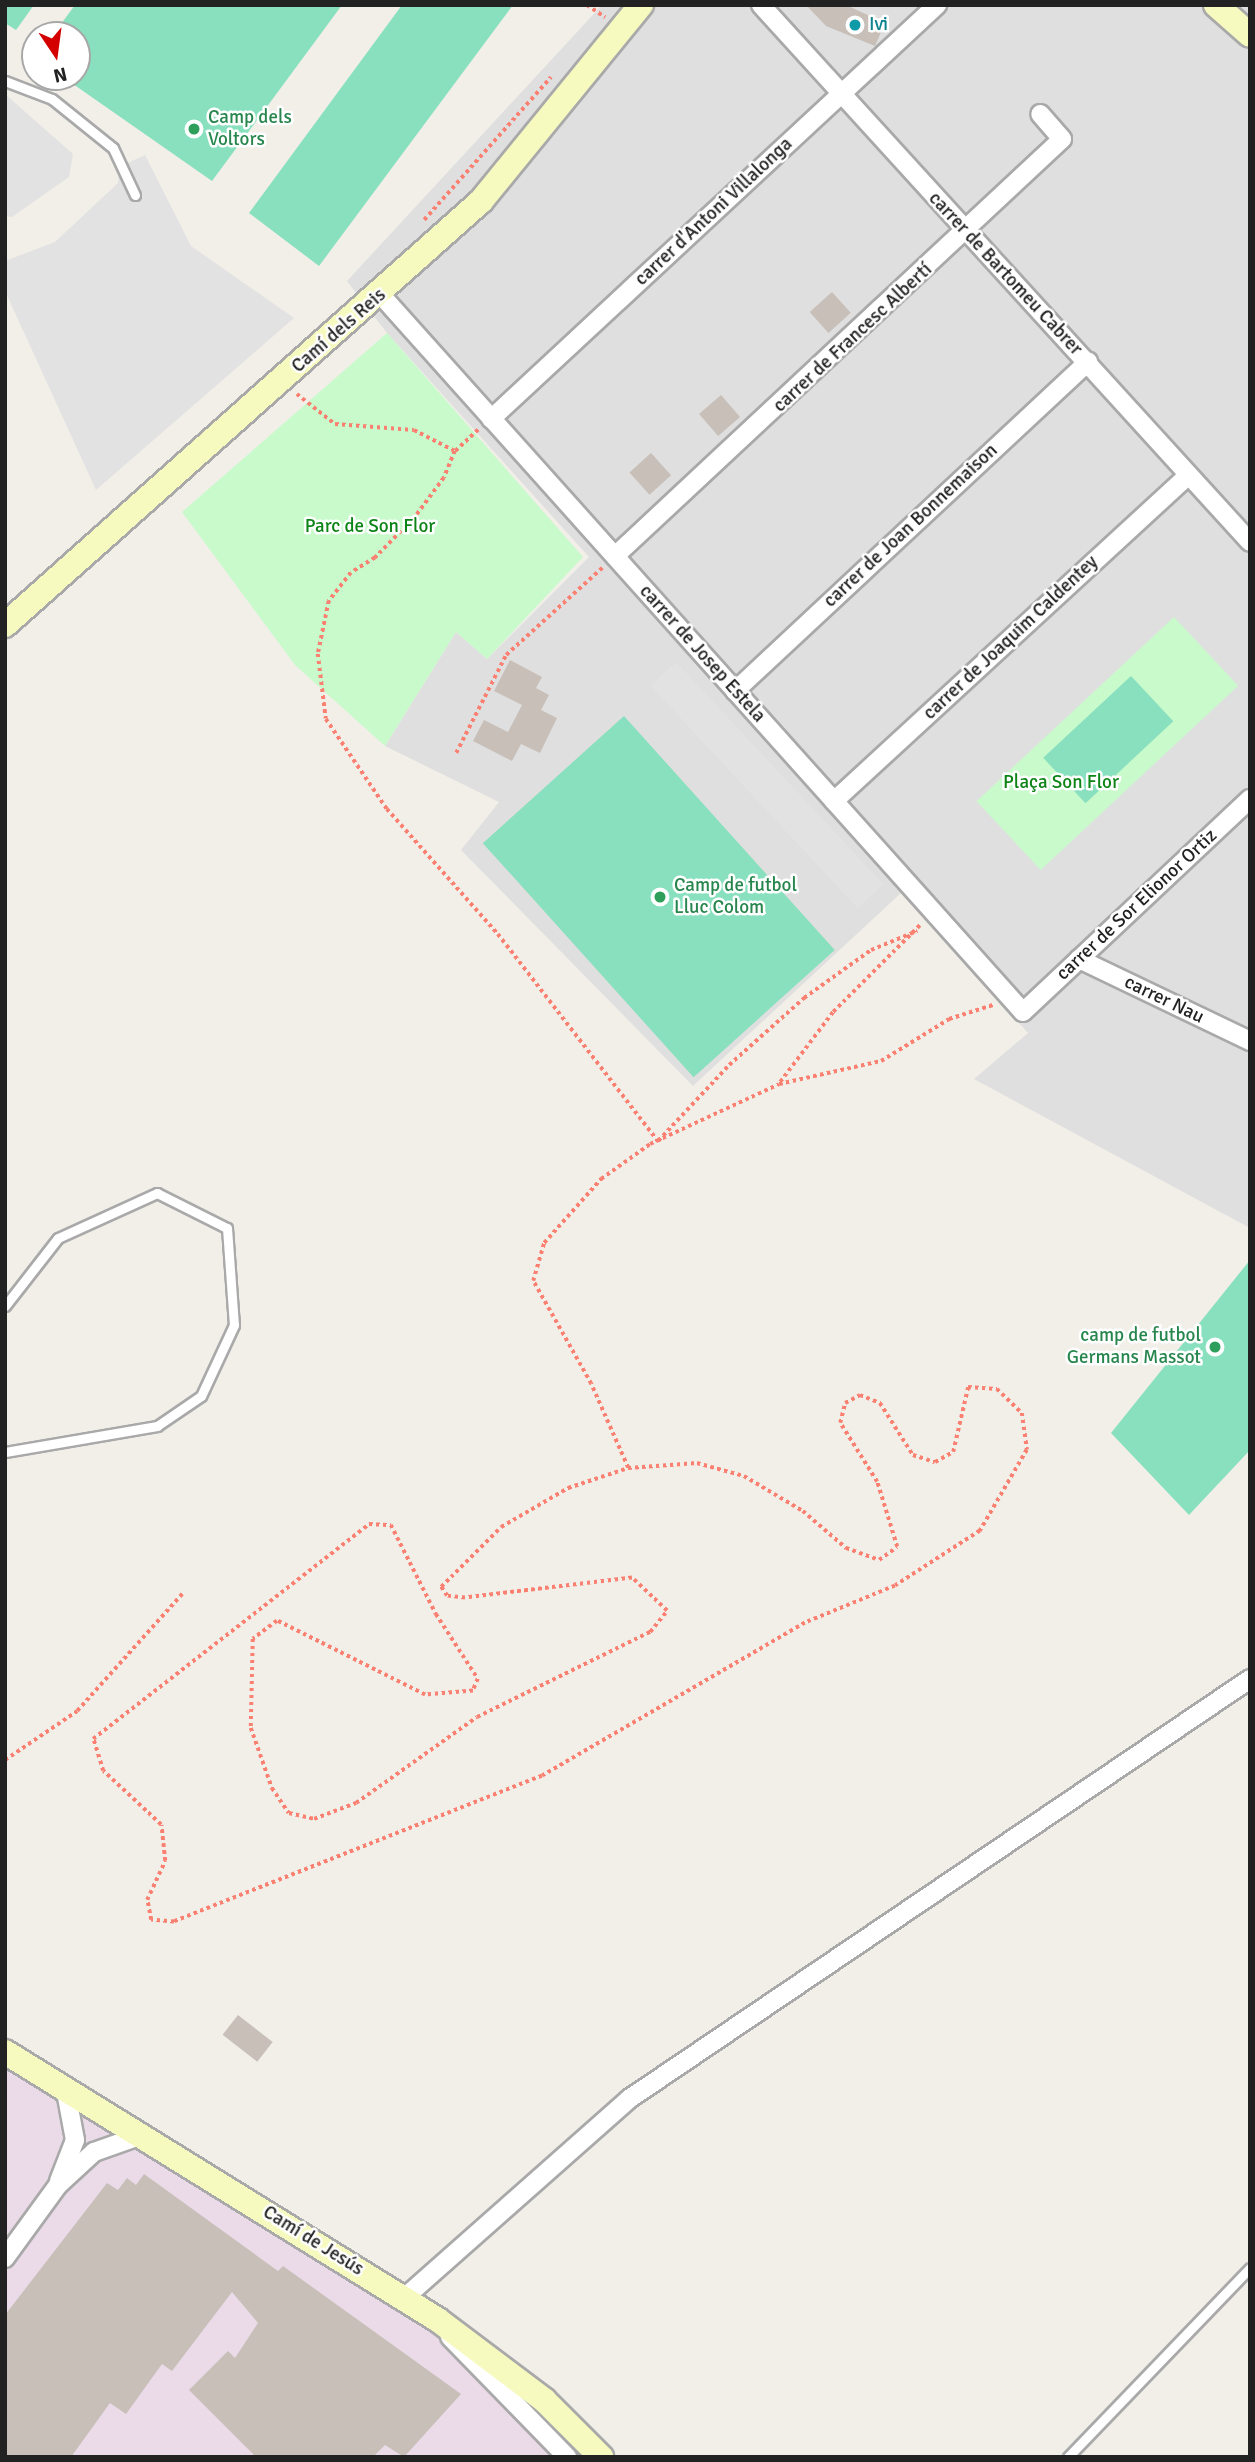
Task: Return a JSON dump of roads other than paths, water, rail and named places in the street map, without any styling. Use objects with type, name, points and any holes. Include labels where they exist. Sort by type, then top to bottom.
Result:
[{"type":"street","name":"Camí dels Reis","points":[[5,625],[381,295],[481,201],[641,5]]},
{"type":"street","name":"carrer de Bartomeu Cabrer","points":[[761,5],[840,96],[1088,362],[1250,542]]},
{"type":"street","name":"carrer d'Antoni Villalonga","points":[[491,419],[937,5]]},
{"type":"street","points":[[1216,5],[1250,35]]},
{"type":"street","name":"carrer de Francesc Albertí","points":[[615,556],[967,233],[1062,139],[1040,114]]},
{"type":"street","name":"carrer de Josep Estela","points":[[381,295],[1018,1005]]},
{"type":"street","name":"carrer de Joan Bonnemaison","points":[[735,691],[1088,362]]},
{"type":"street","name":"carrer de Joaquim Caldentey","points":[[834,801],[1188,475]]},
{"type":"street","name":"carrer de Sor Elionor Ortiz","points":[[1018,1005],[1079,959],[1250,799]]},
{"type":"street","name":"carrer Nau","points":[[1079,959],[1250,1041]]},
{"type":"street","points":[[403,2299],[629,2099],[1250,1679]]},
{"type":"street","name":"Camí de Jesús","points":[[5,2052],[438,2320],[544,2400],[601,2457]]},
{"type":"street","points":[[58,2185],[75,2140],[66,2092]]},
{"type":"street","points":[[5,2258],[58,2185],[94,2152],[139,2136]]},
{"type":"street","points":[[438,2320],[459,2350],[567,2457]]},
{"type":"lane","points":[[5,81],[52,99],[113,148],[135,195]]},
{"type":"lane","points":[[5,1306],[58,1238],[156,1193],[226,1228],[234,1325],[201,1396],[157,1426],[5,1452]]},
{"type":"lane","points":[[1068,2457],[1250,2268]]},
{"type":"place","name":"Ivi","points":[[855,25]]},
{"type":"place","name":"Camp dels Voltors","points":[[194,129]]},
{"type":"place","name":"Camp de futbol Lluc Colom","points":[[660,897]]},
{"type":"place","name":"camp de futbol Germans Massot","points":[[1215,1347]]},
{"type":"park label","name":"Parc de Son Flor","points":[[370,527]]},
{"type":"park label","name":"Plaça Son Flor","points":[[1061,783]]}]
